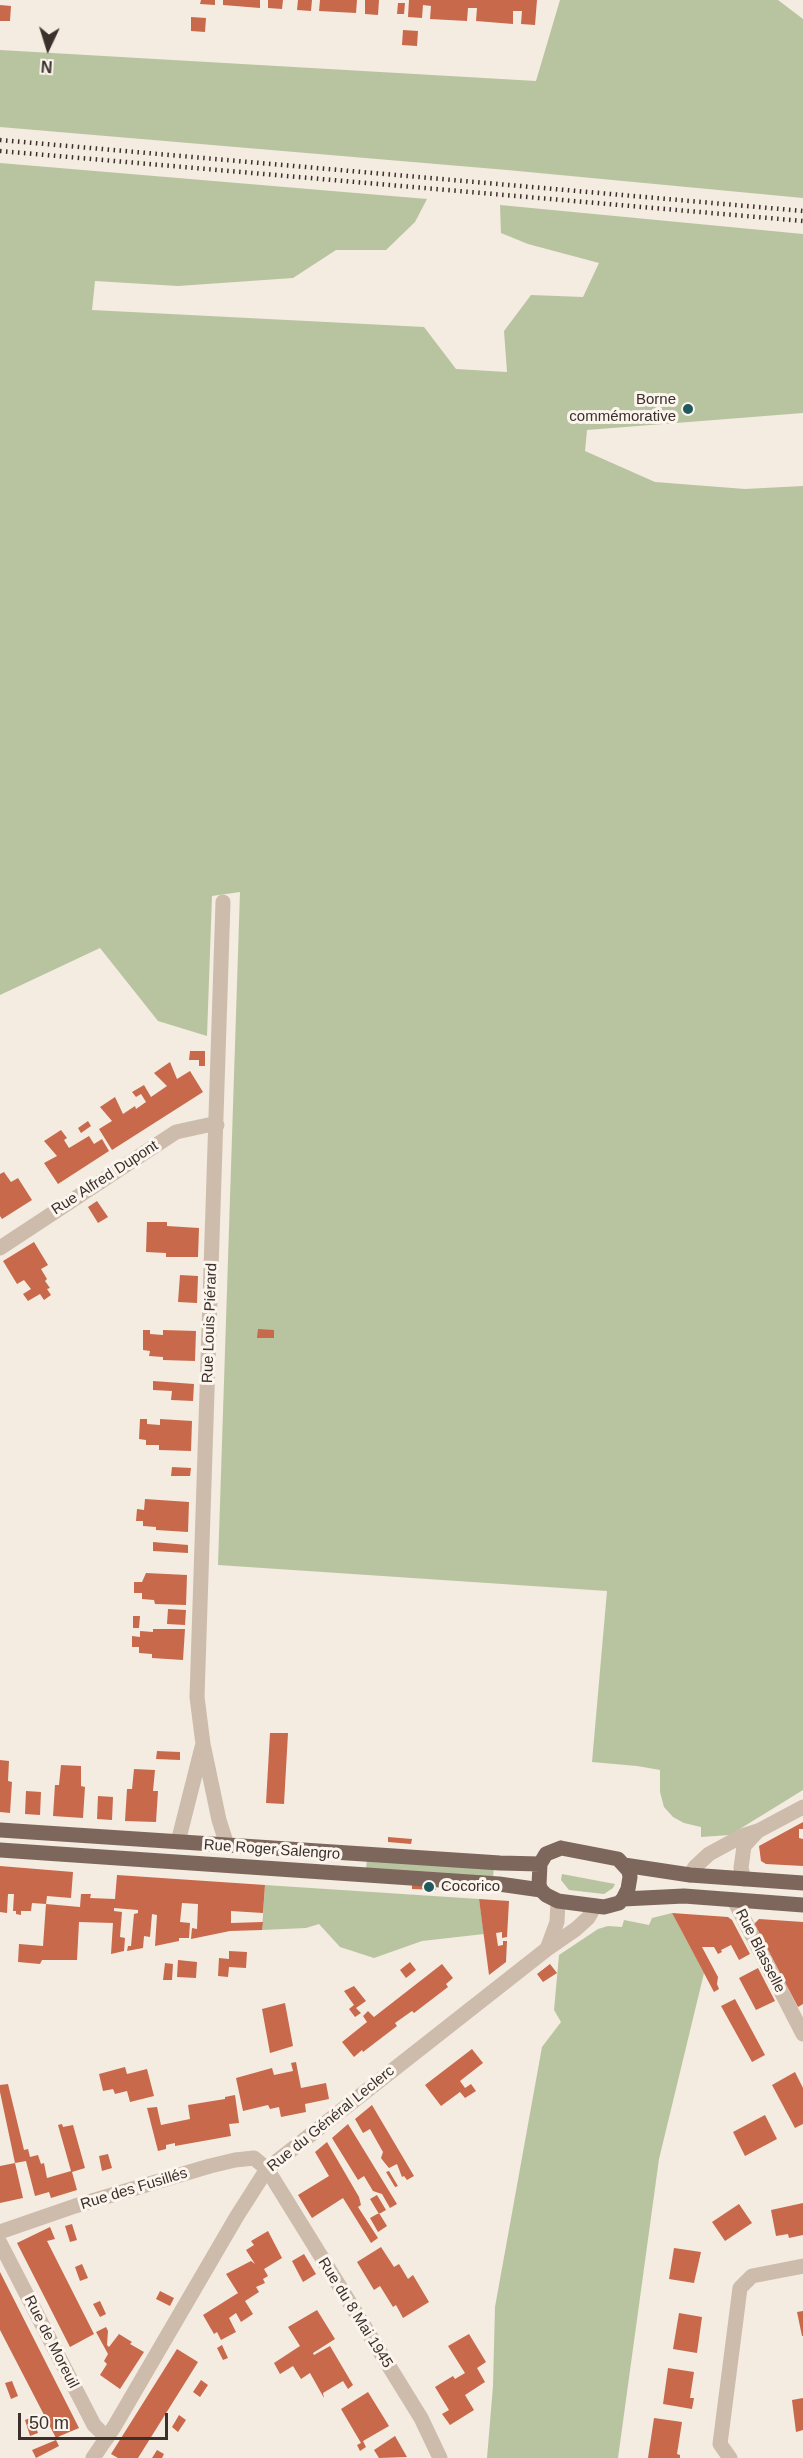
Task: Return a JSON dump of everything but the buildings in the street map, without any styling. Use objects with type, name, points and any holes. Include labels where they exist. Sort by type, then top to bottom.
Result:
[{"type":"main road","name":"Rue Roger Salengro","points":[[0,1830],[540,1864]]},
{"type":"main road","points":[[623,1899],[630,1881],[629,1871],[610,1856],[561,1848],[546,1854],[540,1864],[538,1878],[541,1890],[558,1901],[595,1906],[612,1905],[623,1899],[684,1896],[803,1905]]},
{"type":"main road","name":"Rue Roger Salengro","points":[[0,1850],[488,1883],[541,1890]]},
{"type":"main road","points":[[624,1865],[690,1875],[803,1883]]},
{"type":"street","name":"Rue Louis Piérard","points":[[223,902],[197,1698],[203,1744],[219,1820],[227,1845]]},
{"type":"street","name":"Rue Alfred Dupont","points":[[0,1248],[176,1132],[217,1125]]},
{"type":"street","name":"Rue Louis Piérard","points":[[178,1842],[203,1744]]},
{"type":"street","points":[[690,1875],[709,1854],[803,1807]]},
{"type":"street","points":[[744,1879],[741,1868],[744,1846],[758,1831]]},
{"type":"street","name":"Rue Blasselle","points":[[734,1900],[803,2034]]},
{"type":"street","points":[[547,1949],[556,1922],[558,1901]]},
{"type":"street","name":"Rue du Général Leclerc","points":[[93,2458],[267,2169],[547,1949],[576,1929],[588,1918],[595,1906]]},
{"type":"street","name":"Rue des Fusillés","points":[[0,2232],[75,2206],[235,2160],[254,2158],[267,2169]]},
{"type":"street","name":"Rue du 8 Mai 1945","points":[[267,2169],[421,2418],[441,2458]]},
{"type":"street","name":"Rue de Moreuil","points":[[0,2243],[94,2425],[107,2438]]},
{"type":"street","points":[[730,2458],[720,2444],[740,2289],[752,2276],[803,2266]]},
{"type":"green space","points":[[560,0],[778,0],[803,19],[803,198],[507,170],[0,127],[0,50],[536,81]]},
{"type":"green space","points":[[0,163],[427,199],[415,222],[386,250],[336,250],[293,278],[178,286],[95,281],[92,310],[424,327],[456,369],[507,372],[504,331],[531,295],[583,297],[599,263],[528,244],[501,233],[500,205],[803,234],[803,413],[587,430],[585,451],[655,482],[745,489],[803,486],[803,1790],[730,1835],[701,1837],[701,1827],[684,1823],[673,1817],[664,1807],[660,1792],[660,1770],[592,1762],[607,1591],[218,1565],[240,892],[212,896],[207,1036],[158,1021],[100,948],[0,995]]},
{"type":"green space","points":[[367,1859],[494,1867],[493,1878],[366,1869]]},
{"type":"green space","points":[[562,1874],[615,1884],[604,1894],[569,1890],[561,1880]]},
{"type":"green space","points":[[265,1885],[479,1899],[484,1934],[422,1941],[374,1958],[340,1947],[319,1924],[306,1928],[262,1930]]},
{"type":"green space","points":[[672,1913],[704,1973],[659,2159],[618,2458],[487,2458],[493,2386],[495,2307],[542,2047],[561,2022],[554,2010],[559,1955],[598,1929],[608,1926],[622,1927],[624,1920],[649,1925],[652,1918]]},
{"type":"railway","points":[[0,140],[803,211]]},
{"type":"railway","points":[[0,151],[803,221]]},
{"type":"place","name":"Borne commémorative","points":[[688,409]]},
{"type":"place","name":"Cocorico","points":[[429,1887]]}]
